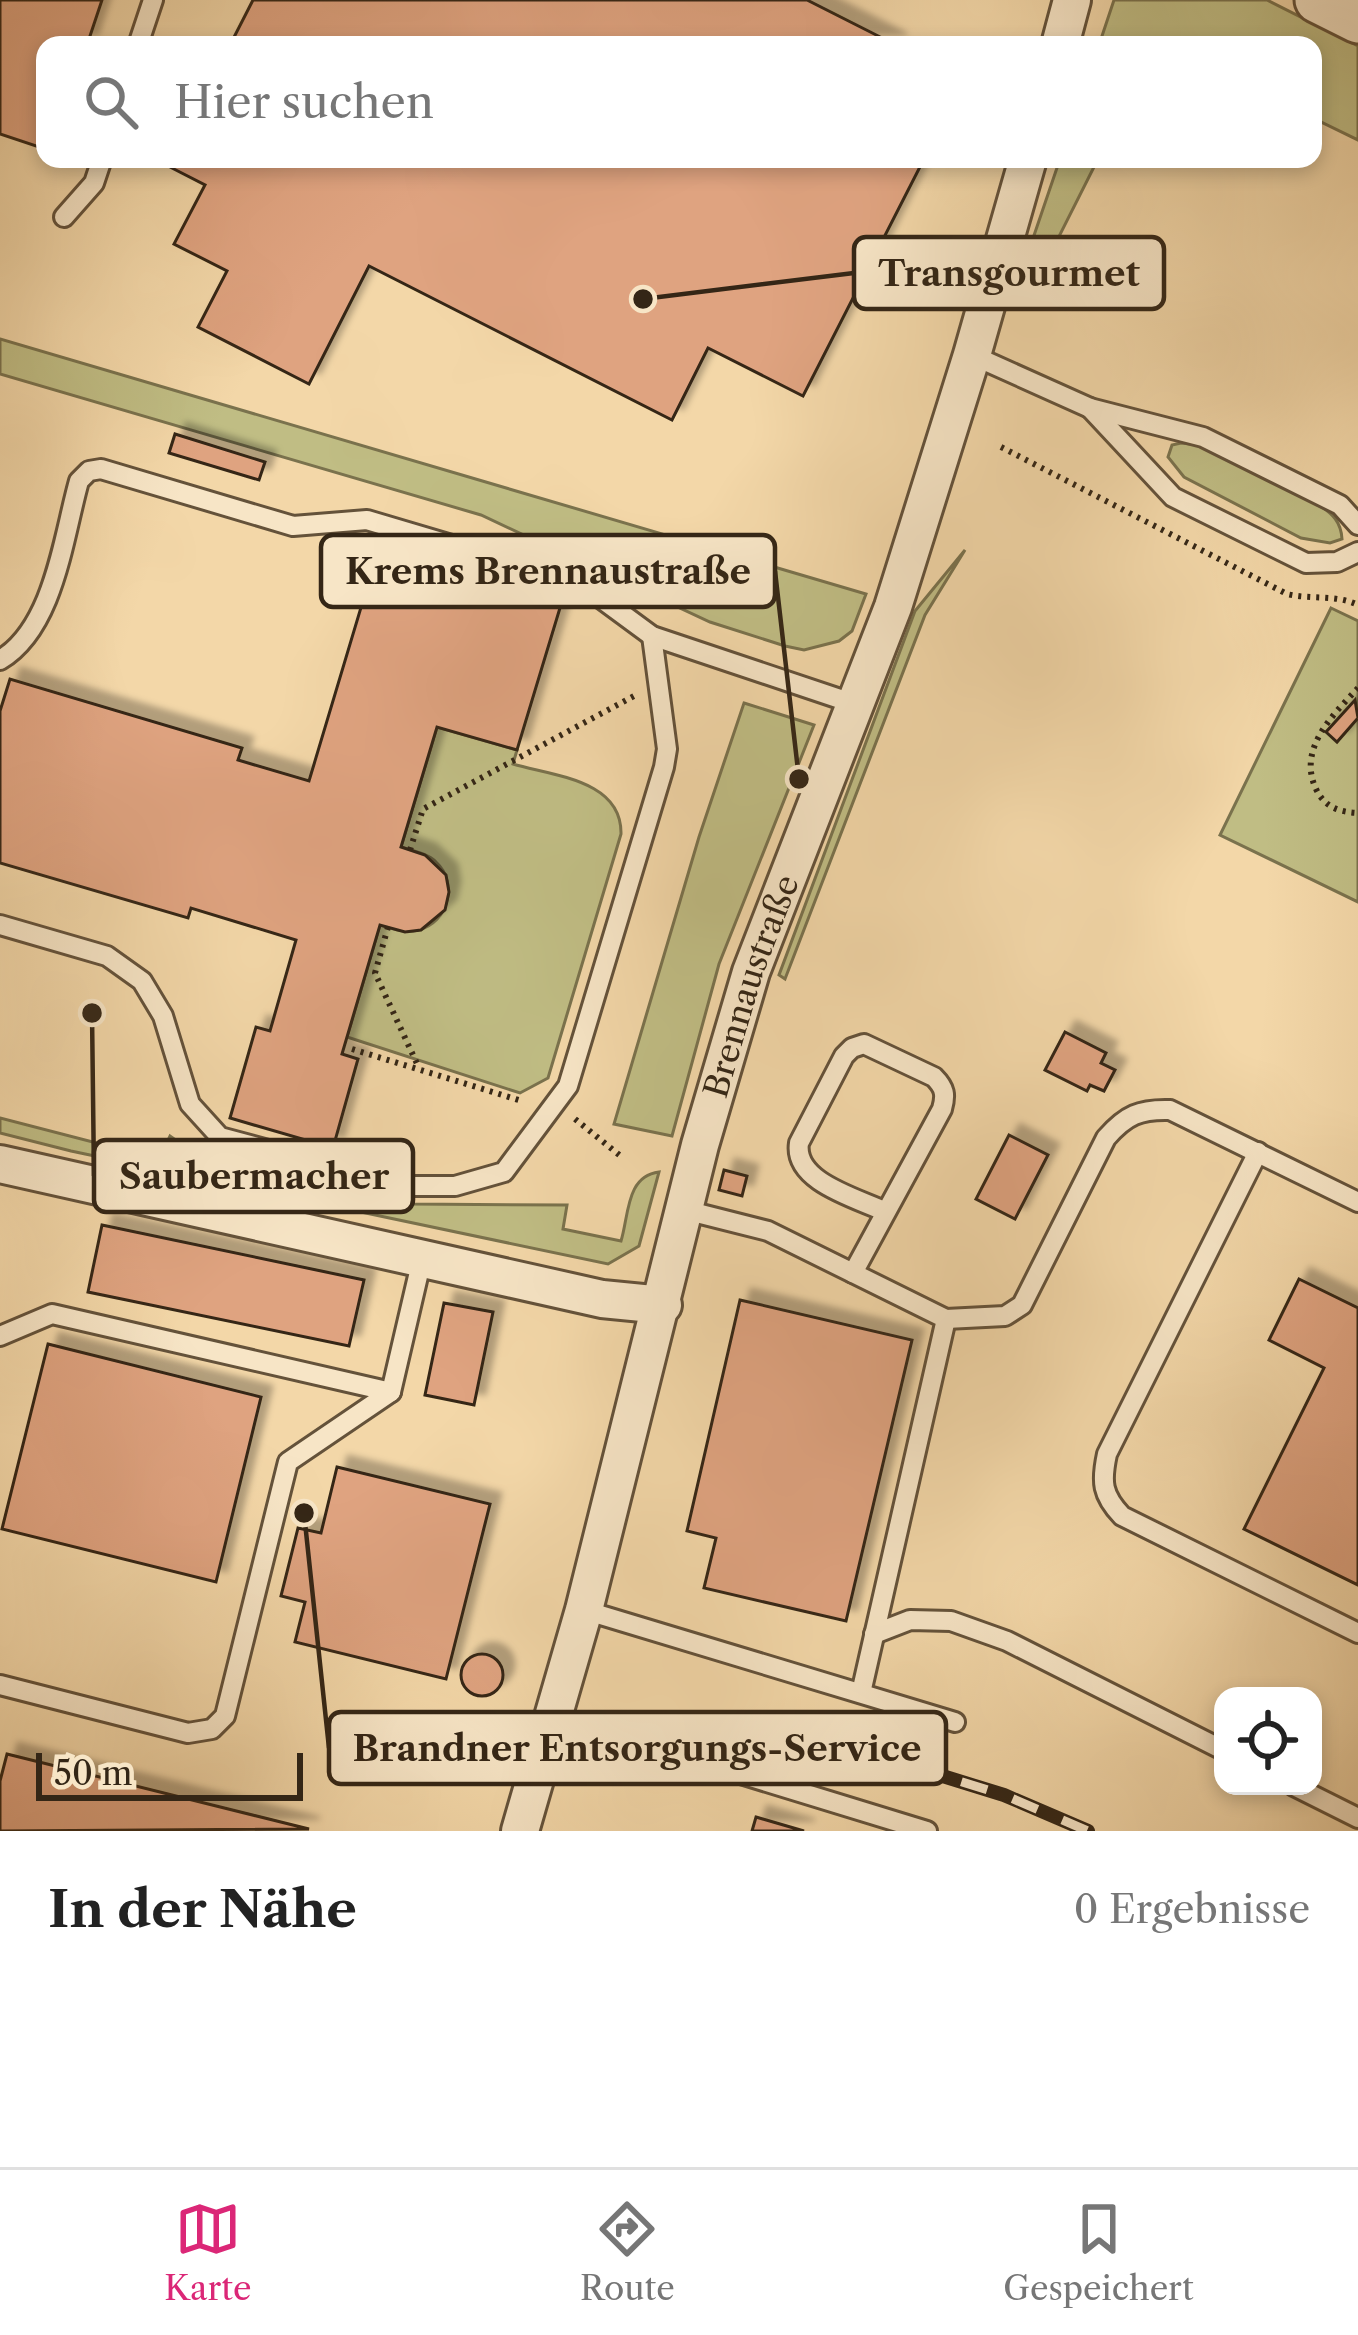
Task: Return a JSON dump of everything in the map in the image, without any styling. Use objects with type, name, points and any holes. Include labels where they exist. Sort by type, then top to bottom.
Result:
[{"type":"street","points":[[1062,36],[1072,0]]},
{"type":"street","points":[[1318,0],[1358,20]]},
{"type":"street","name":"Brennaustraße","points":[[520,1831],[584,1610],[700,1144],[751,972],[893,607],[1025,168]]},
{"type":"street","points":[[0,1164],[602,1299],[663,1305]]},
{"type":"lane","points":[[141,36],[153,0]]},
{"type":"lane","points":[[64,217],[94,183],[99,168]]},
{"type":"lane","points":[[972,356],[1090,409],[1203,436],[1340,506],[1358,525]]},
{"type":"lane","points":[[1090,409],[1173,497],[1306,563],[1337,562],[1358,552]]},
{"type":"lane","points":[[0,660],[28,636],[42,615],[79,481],[89,471],[101,469],[293,526],[367,520],[580,583],[652,636],[855,704]]},
{"type":"lane","points":[[0,925],[106,956],[142,981],[163,1016],[190,1104],[220,1137],[402,1186],[454,1186],[504,1172],[568,1086],[664,767],[667,749],[652,636]]},
{"type":"lane","points":[[853,1273],[886,1212],[945,1096],[943,1085],[934,1077],[864,1045],[844,1056],[797,1154],[808,1174],[886,1212]]},
{"type":"lane","points":[[686,1210],[768,1231],[946,1319],[1005,1316],[1022,1305],[1106,1138],[1123,1119],[1145,1109],[1170,1110],[1358,1202]]},
{"type":"lane","points":[[1258,1152],[1108,1454],[1102,1478],[1106,1499],[1122,1516],[1358,1633]]},
{"type":"lane","points":[[0,1685],[188,1733],[212,1729],[225,1717],[288,1462],[391,1392],[422,1259]]},
{"type":"lane","points":[[0,1336],[52,1314],[391,1392]]},
{"type":"lane","points":[[861,1693],[946,1319]]},
{"type":"lane","points":[[584,1610],[955,1722]]},
{"type":"lane","points":[[874,1634],[910,1620],[951,1621],[1006,1641],[1214,1745]]},
{"type":"lane","points":[[731,1771],[927,1831]]},
{"type":"lane","points":[[1312,1795],[1358,1818]]},
{"type":"path","points":[[1000,447],[1287,594],[1345,598],[1358,604]]},
{"type":"path","points":[[410,850],[423,809],[658,683]]},
{"type":"path","points":[[1358,688],[1317,737],[1310,769],[1322,800],[1332,809],[1358,813]]},
{"type":"path","points":[[388,926],[375,973],[420,1070]]},
{"type":"path","points":[[352,1048],[584,1123],[623,1157]]},
{"type":"shaded area","points":[[1114,0],[1267,0],[1358,46],[1358,140],[1322,122],[1322,36],[1102,36]]},
{"type":"shaded area","points":[[1057,168],[1093,168],[1023,308],[1034,260],[1027,256]]},
{"type":"shaded area","points":[[0,339],[866,594],[852,631],[839,641],[804,650],[785,646],[710,622],[481,515],[0,374]]},
{"type":"shaded area","points":[[1172,445],[1199,445],[1319,505],[1335,519],[1342,539],[1330,543],[1301,538],[1184,477],[1168,457]]},
{"type":"shaded area","points":[[965,550],[925,615],[785,979],[779,975],[915,611]]},
{"type":"shaded area","points":[[1331,608],[1358,621],[1358,902],[1220,835]]},
{"type":"shaded area","points":[[744,703],[814,725],[719,964],[672,1136],[614,1124],[699,837]]},
{"type":"shaded area","points":[[437,727],[517,750],[513,764],[583,783],[610,802],[618,816],[621,834],[548,1078],[520,1093],[347,1037],[380,925],[418,930],[437,919],[447,901],[447,880],[436,862],[401,847]]},
{"type":"shaded area","points":[[0,1118],[139,1154],[158,1151],[170,1136],[187,1148],[365,1199],[409,1204],[567,1205],[563,1229],[621,1241],[635,1189],[648,1175],[659,1172],[639,1246],[608,1264],[71,1151],[0,1133]]},
{"type":"building","points":[[0,0],[102,0],[90,36],[36,36],[36,146],[0,134]]},
{"type":"building","points":[[253,0],[807,0],[878,36],[235,36]]},
{"type":"building","points":[[172,168],[919,168],[803,396],[708,348],[672,420],[369,266],[309,384],[198,327],[227,271],[174,244],[205,185]]},
{"type":"building","points":[[175,434],[265,462],[259,480],[169,453]]},
{"type":"building","points":[[380,544],[563,598],[517,750],[437,727],[401,847],[425,855],[446,875],[445,910],[421,930],[405,932],[380,925],[342,1054],[358,1059],[333,1148],[230,1118],[256,1027],[270,1031],[296,940],[191,908],[188,918],[0,863],[0,711],[10,679],[242,748],[238,760],[309,781]]},
{"type":"building","points":[[1355,700],[1358,718],[1337,742],[1326,732]]},
{"type":"building","points":[[1065,1032],[1106,1053],[1101,1063],[1115,1070],[1104,1091],[1090,1085],[1087,1091],[1045,1070]]},
{"type":"building","points":[[1009,1135],[1048,1155],[1015,1219],[976,1199]]},
{"type":"building","points":[[724,1170],[747,1176],[742,1196],[719,1190]]},
{"type":"building","points":[[102,1225],[364,1280],[349,1346],[88,1292]]},
{"type":"building","points":[[1299,1279],[1358,1308],[1358,1585],[1244,1529],[1324,1368],[1269,1340]]},
{"type":"building","points":[[740,1300],[912,1340],[846,1621],[704,1588],[716,1538],[687,1531]]},
{"type":"building","points":[[444,1303],[493,1312],[474,1405],[425,1395]]},
{"type":"building","points":[[48,1344],[261,1397],[216,1582],[2,1529]]},
{"type":"building","points":[[337,1467],[490,1504],[446,1679],[295,1642],[305,1602],[281,1596],[298,1528],[321,1533]]},
{"type":"building","points":[[482,1654],[497,1660],[503,1675],[497,1690],[482,1696],[467,1690],[461,1675],[467,1660]]},
{"type":"building","points":[[7,1754],[309,1829],[0,1831],[0,1781]]},
{"type":"building","points":[[756,1817],[804,1831],[752,1831]]},
{"type":"railway","points":[[755,1718],[1004,1795],[1088,1831]]},
{"type":"place","name":"Transgourmet","points":[[643,299]]},
{"type":"place","name":"Krems Brennaustraße","points":[[799,779]]},
{"type":"place","name":"Saubermacher","points":[[92,1013]]},
{"type":"place","name":"Brandner Entsorgungs-Service","points":[[304,1513]]}]
